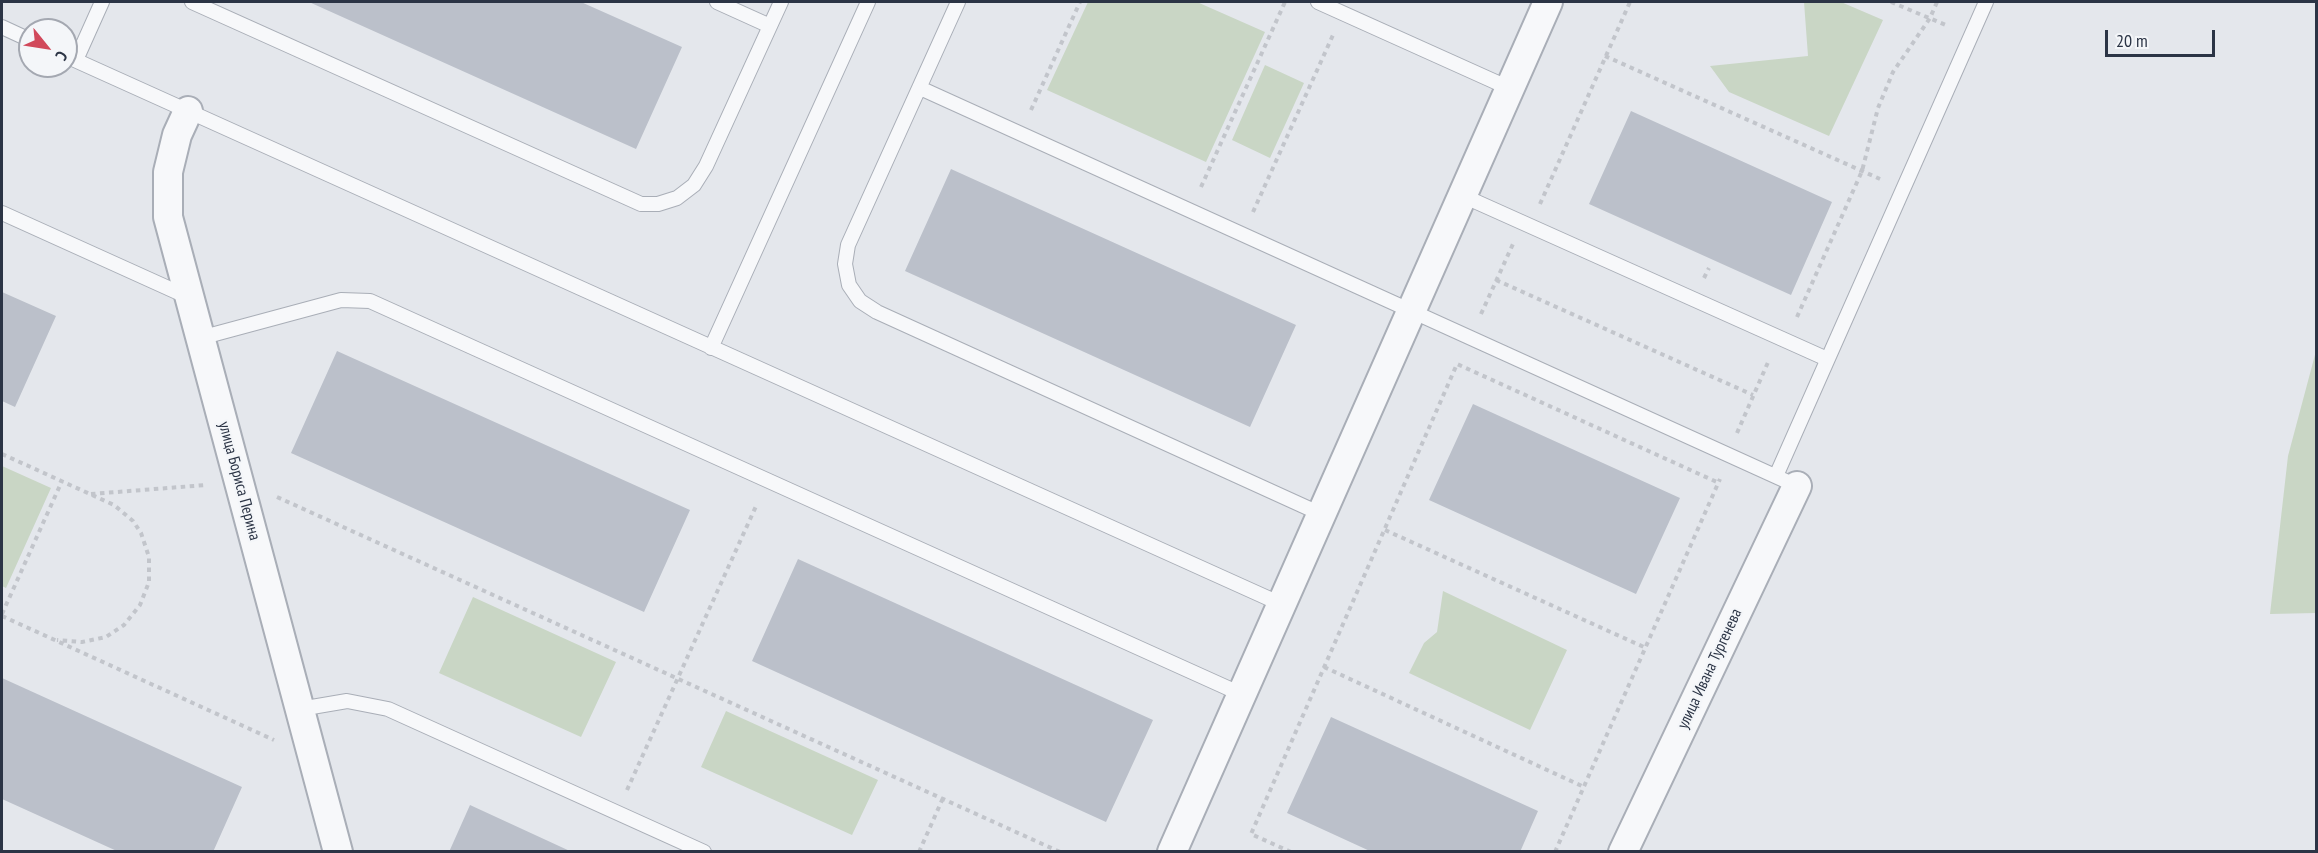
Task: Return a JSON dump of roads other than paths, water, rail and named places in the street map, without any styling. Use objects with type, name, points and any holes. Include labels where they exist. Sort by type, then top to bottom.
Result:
[{"type":"street","points":[[1172,852],[1548,2]]},
{"type":"street","name":"улица Бориса Перина","points":[[188,111],[171,154],[166,193],[168,217],[338,852]]},
{"type":"street","name":"улица Ивана Тургенева","points":[[1623,852],[1786,481]]},
{"type":"lane","points":[[78,45],[102,2]]},
{"type":"lane","points":[[192,2],[641,204],[658,204],[677,198],[694,185],[706,166],[781,2]]},
{"type":"lane","points":[[717,2],[770,26]]},
{"type":"lane","points":[[711,348],[868,2]]},
{"type":"lane","points":[[958,2],[848,245],[845,264],[849,285],[860,301],[877,312],[1321,514]]},
{"type":"lane","points":[[1318,2],[1509,88]]},
{"type":"lane","points":[[920,88],[1786,481],[1827,359],[1986,2]]},
{"type":"lane","points":[[2,27],[18,34]]},
{"type":"lane","points":[[78,61],[1281,604]]},
{"type":"lane","points":[[1461,195],[1827,359]]},
{"type":"lane","points":[[2,213],[189,298]]},
{"type":"lane","points":[[200,338],[341,300],[370,302],[1241,694]]},
{"type":"lane","points":[[300,710],[347,701],[388,709],[704,852]]}]
